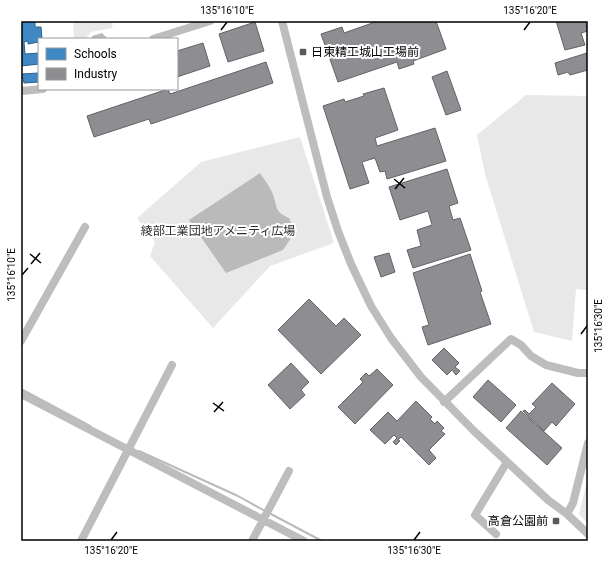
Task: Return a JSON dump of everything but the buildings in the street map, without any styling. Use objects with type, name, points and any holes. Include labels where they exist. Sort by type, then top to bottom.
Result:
[{"type":"street","points":[[156,38],[210,21]]},
{"type":"street","points":[[282,21],[327,197],[351,264],[371,306],[391,338],[421,377],[444,402],[548,500],[567,514],[588,534]]},
{"type":"street","points":[[21,91],[38,89]]},
{"type":"street","points":[[21,341],[85,228]]},
{"type":"street","points":[[444,402],[511,339],[521,345],[531,356],[546,364],[578,373],[588,374]]},
{"type":"street","points":[[81,541],[172,365]]},
{"type":"street","points":[[21,394],[304,541]]},
{"type":"street","points":[[567,514],[573,503],[588,443]]},
{"type":"street","points":[[496,534],[475,515],[507,462]]},
{"type":"street","points":[[252,541],[289,472]]},
{"type":"green space","points":[[73,21],[113,21],[112,28],[91,32],[86,38],[74,38]]},
{"type":"green space","points":[[526,95],[588,96],[588,290],[576,289],[572,341],[534,332],[485,174],[477,135]]},
{"type":"green space","name":"綾部工業団地アメニティ広場","points":[[300,137],[334,243],[270,266],[213,328],[150,256],[155,242],[137,218],[201,162]]},
{"type":"green space","points":[[588,477],[588,524],[579,514]]},
{"type":"shaded area","points":[[102,33],[107,38],[92,38],[92,36]]},
{"type":"shaded area","points":[[260,173],[272,192],[278,210],[280,213],[289,218],[295,232],[283,250],[226,273],[189,220]]},
{"type":"waterway","points":[[21,389],[90,426]]},
{"type":"waterway","points":[[139,451],[238,496],[265,511]]},
{"type":"waterway","points":[[269,513],[322,541]]},
{"type":"place","name":"日東精工城山工場前","points":[[303,52]]},
{"type":"place","name":"高倉公園前","points":[[556,521]]}]
